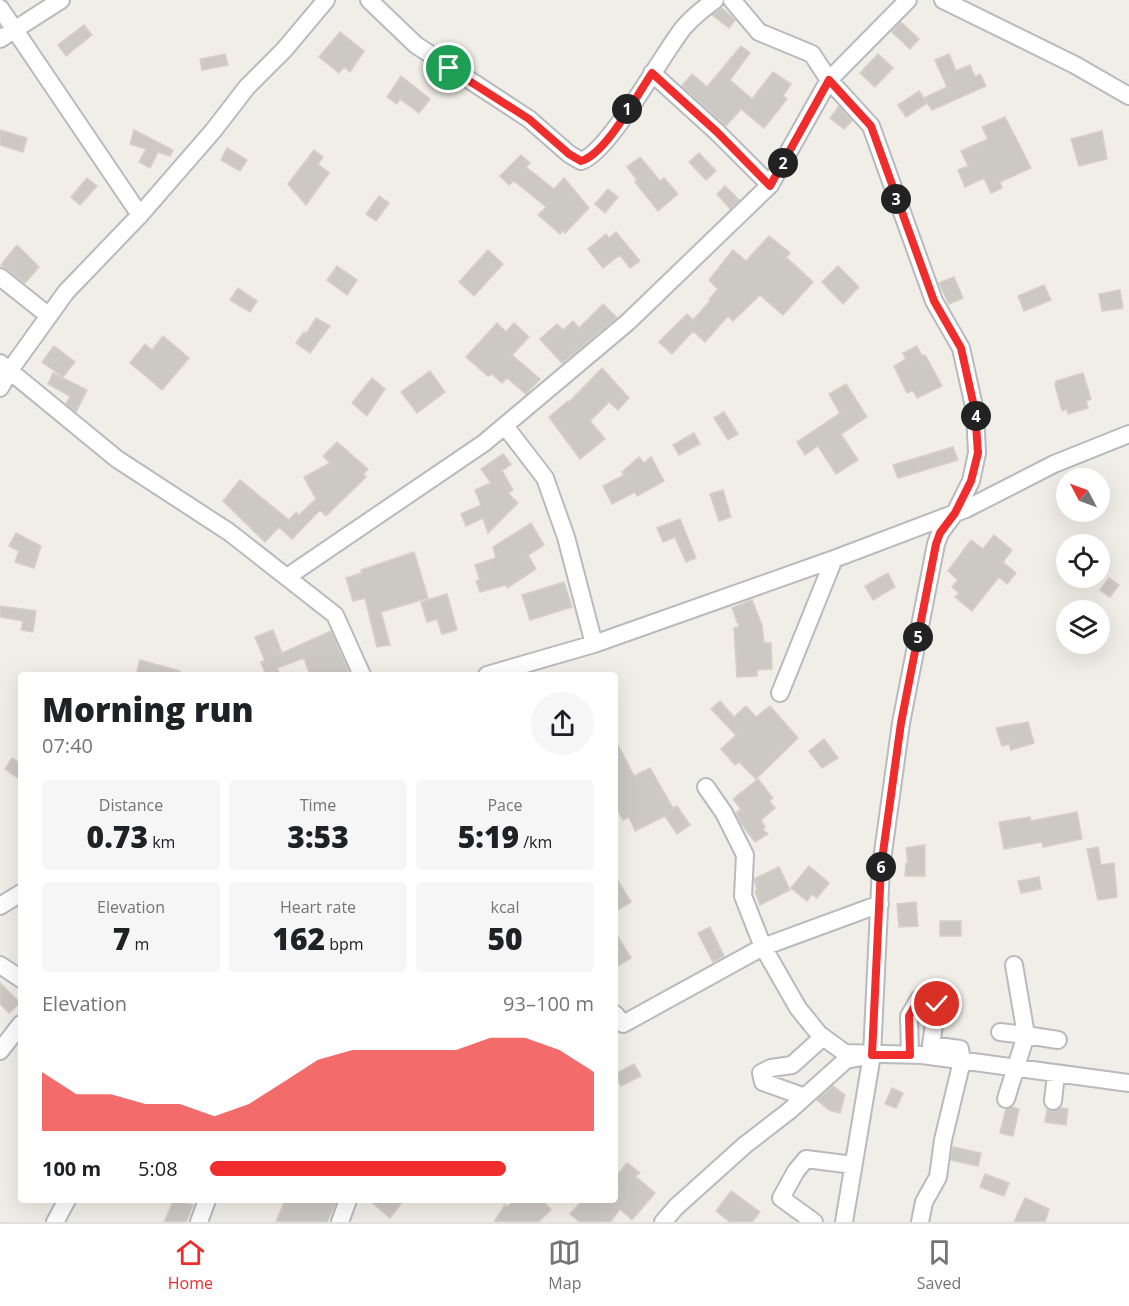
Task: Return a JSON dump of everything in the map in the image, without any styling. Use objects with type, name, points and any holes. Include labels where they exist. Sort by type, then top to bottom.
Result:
[{"type":"street","points":[[0,39],[61,0]]},
{"type":"street","points":[[0,388],[5,366],[49,316],[66,292],[140,215],[247,87],[284,50],[326,0]]},
{"type":"street","points":[[369,0],[416,45],[529,119],[569,154],[581,161],[591,158],[606,140],[685,26],[715,0]]},
{"type":"street","points":[[732,0],[759,32],[812,54],[829,80],[871,126],[934,301],[961,348],[975,411],[978,453],[971,481],[955,513],[946,522],[936,544],[911,670],[881,867],[872,1055],[844,1222]]},
{"type":"street","points":[[286,577],[366,526],[484,444],[628,321],[770,186],[829,80],[908,0]]},
{"type":"street","points":[[943,0],[1075,65],[1129,96]]},
{"type":"street","points":[[0,8],[140,215]]},
{"type":"street","points":[[652,73],[717,132],[770,186]]},
{"type":"street","points":[[0,277],[49,316]]},
{"type":"street","points":[[5,366],[117,459],[229,532],[336,615],[361,672]]},
{"type":"street","points":[[505,426],[545,478],[566,537],[594,644]]},
{"type":"street","points":[[497,672],[594,644],[834,559],[955,513],[1054,464],[1129,434]]},
{"type":"street","points":[[780,693],[834,559]]},
{"type":"street","points":[[706,787],[724,813],[745,855],[743,896],[763,947],[798,1008],[824,1037],[845,1053],[910,1055],[1129,1083]]},
{"type":"street","points":[[0,906],[18,895]]},
{"type":"street","points":[[618,1018],[623,1024],[763,947],[880,904]]},
{"type":"street","points":[[0,965],[18,977]]},
{"type":"street","points":[[1006,1099],[1026,1035],[1014,965]]},
{"type":"street","points":[[910,1055],[909,1016],[919,999],[937,1004],[931,1045],[960,1048],[962,1061],[943,1140],[938,1177],[924,1202],[920,1222]]},
{"type":"street","points":[[0,1051],[18,1028]]},
{"type":"street","points":[[1000,1032],[1058,1040]]},
{"type":"street","points":[[805,1097],[763,1082],[761,1073],[771,1068],[792,1065],[824,1037]]},
{"type":"street","points":[[663,1222],[676,1207],[745,1145],[805,1097],[846,1060],[872,1055]]},
{"type":"street","points":[[1053,1101],[1056,1074]]},
{"type":"street","points":[[814,1222],[781,1198],[796,1171],[806,1159],[853,1165]]},
{"type":"street","points":[[55,1222],[66,1203]]},
{"type":"street","points":[[199,1222],[206,1203]]},
{"type":"street","points":[[339,1222],[347,1203]]},
{"type":"building","points":[[722,8],[735,20],[729,28],[712,15]]},
{"type":"building","points":[[901,22],[919,39],[910,49],[892,32]]},
{"type":"building","points":[[84,25],[92,35],[66,56],[58,45]]},
{"type":"building","points":[[340,32],[364,51],[350,72],[344,67],[339,73],[319,57]]},
{"type":"building","points":[[741,46],[750,53],[730,80],[752,99],[773,72],[791,84],[783,96],[787,99],[764,128],[741,109],[726,126],[682,86],[692,74],[707,87]]},
{"type":"building","points":[[225,54],[228,65],[202,70],[200,59]]},
{"type":"building","points":[[878,54],[893,68],[875,87],[860,73]]},
{"type":"building","points":[[949,54],[956,71],[970,65],[975,77],[980,74],[986,86],[932,110],[924,98],[947,87],[935,60]]},
{"type":"building","points":[[401,76],[430,99],[419,113],[400,99],[397,104],[387,97]]},
{"type":"building","points":[[919,91],[927,103],[906,117],[898,105]]},
{"type":"building","points":[[839,106],[852,121],[844,129],[830,118]]},
{"type":"building","points":[[1005,117],[1031,168],[1000,182],[1002,188],[991,193],[984,178],[965,187],[958,170],[968,166],[961,151],[988,139],[982,127]]},
{"type":"building","points":[[0,130],[27,138],[23,152],[0,145]]},
{"type":"building","points":[[134,130],[173,150],[170,156],[158,152],[150,168],[139,162],[146,149],[130,144]]},
{"type":"building","points":[[1102,131],[1107,159],[1079,166],[1071,139]]},
{"type":"building","points":[[227,148],[247,160],[240,171],[221,160]]},
{"type":"building","points":[[314,150],[323,157],[318,164],[329,173],[306,205],[288,184]]},
{"type":"building","points":[[699,153],[716,171],[706,180],[689,162]]},
{"type":"building","points":[[521,155],[530,163],[526,167],[554,189],[564,178],[589,208],[565,233],[562,231],[560,234],[538,215],[546,207],[514,181],[509,185],[500,176]]},
{"type":"building","points":[[640,157],[660,181],[664,178],[678,194],[658,211],[635,182],[637,180],[627,167]]},
{"type":"building","points":[[87,178],[97,186],[80,205],[71,197]]},
{"type":"building","points":[[725,186],[739,200],[730,209],[717,194]]},
{"type":"building","points":[[608,189],[618,197],[605,213],[595,204]]},
{"type":"building","points":[[379,196],[389,203],[376,221],[366,214]]},
{"type":"building","points":[[616,232],[640,261],[630,268],[620,255],[603,268],[588,249],[606,234],[609,238]]},
{"type":"building","points":[[769,236],[790,253],[786,257],[813,282],[783,315],[760,295],[733,321],[728,316],[705,342],[693,331],[672,354],[659,342],[687,314],[693,320],[710,301],[709,299],[718,289],[709,280],[733,250],[746,261]]},
{"type":"building","points":[[17,245],[39,267],[25,283],[1,265]]},
{"type":"building","points":[[488,250],[503,264],[474,296],[459,282]]},
{"type":"building","points":[[337,266],[357,280],[347,295],[327,280]]},
{"type":"building","points":[[838,266],[859,287],[843,304],[822,282]]},
{"type":"building","points":[[954,277],[963,298],[949,304],[939,283]]},
{"type":"building","points":[[1044,285],[1051,300],[1024,311],[1018,296]]},
{"type":"building","points":[[238,288],[257,301],[250,312],[230,300]]},
{"type":"building","points":[[1120,290],[1123,308],[1102,311],[1099,294]]},
{"type":"building","points":[[603,304],[617,318],[562,363],[540,339],[557,324],[563,330],[573,321],[579,328]]},
{"type":"building","points":[[316,318],[330,326],[310,353],[296,343],[304,332],[306,334]]},
{"type":"building","points":[[497,323],[506,332],[514,323],[529,337],[512,355],[540,379],[526,394],[507,378],[502,383],[492,374],[488,376],[466,357]]},
{"type":"building","points":[[163,336],[189,358],[162,390],[130,363],[145,344],[152,350]]},
{"type":"building","points":[[54,346],[75,362],[63,377],[42,362]]},
{"type":"building","points":[[917,346],[922,356],[925,355],[942,386],[917,398],[913,390],[907,393],[894,366],[906,359],[903,353]]},
{"type":"building","points":[[602,368],[629,398],[618,410],[609,402],[590,421],[605,439],[580,459],[549,417],[569,402]]},
{"type":"building","points":[[430,371],[445,392],[417,413],[401,392]]},
{"type":"building","points":[[53,373],[87,390],[76,412],[66,404],[70,396],[48,384]]},
{"type":"building","points":[[1083,373],[1091,399],[1086,401],[1088,408],[1068,414],[1067,409],[1062,411],[1056,381]]},
{"type":"building","points":[[372,378],[385,389],[367,416],[352,403]]},
{"type":"building","points":[[846,384],[867,417],[841,434],[858,460],[836,474],[818,446],[805,455],[797,442],[840,413],[829,394]]},
{"type":"building","points":[[724,412],[738,434],[728,440],[714,418]]},
{"type":"building","points":[[694,433],[700,444],[679,455],[673,445]]},
{"type":"building","points":[[337,442],[368,469],[363,474],[366,477],[326,516],[320,510],[292,539],[279,527],[265,542],[223,501],[240,480],[289,520],[296,512],[299,515],[316,499],[304,477],[330,463],[323,456]]},
{"type":"building","points":[[953,447],[958,460],[898,478],[893,465]]},
{"type":"building","points":[[503,454],[511,464],[502,471],[513,490],[508,493],[518,503],[488,533],[483,518],[466,526],[461,514],[481,505],[475,490],[491,483],[481,469]]},
{"type":"building","points":[[639,457],[644,463],[651,457],[664,481],[637,496],[635,492],[612,504],[603,486],[624,475],[622,472]]},
{"type":"building","points":[[723,490],[731,517],[719,521],[710,494]]},
{"type":"building","points":[[680,519],[696,558],[686,562],[675,537],[663,542],[657,528]]},
{"type":"building","points":[[531,523],[544,545],[528,555],[536,569],[507,588],[506,585],[480,592],[476,581],[480,580],[475,565],[496,558],[493,547]]},
{"type":"building","points":[[16,533],[41,546],[34,568],[15,562],[19,551],[9,546]]},
{"type":"building","points":[[994,535],[1012,550],[1003,562],[1016,573],[1007,584],[999,577],[972,611],[955,597],[959,593],[952,587],[958,580],[948,571],[971,540],[983,549]]},
{"type":"building","points":[[414,552],[428,598],[381,612],[390,645],[377,647],[365,598],[353,601],[346,578],[362,573],[361,570]]},
{"type":"building","points":[[888,573],[895,587],[873,600],[865,586]]},
{"type":"building","points":[[1110,579],[1119,585],[1110,597],[1100,590],[1110,588]]},
{"type":"building","points":[[564,582],[572,607],[530,620],[522,595]]},
{"type":"building","points":[[447,594],[457,630],[442,634],[437,619],[427,622],[421,602]]},
{"type":"building","points":[[752,600],[762,625],[764,643],[771,643],[772,669],[757,670],[757,676],[737,677],[734,628],[739,627],[732,608]]},
{"type":"building","points":[[0,606],[36,611],[33,632],[21,630],[23,621],[0,617]]},
{"type":"building","points":[[273,630],[282,653],[331,631],[349,672],[309,672],[304,658],[277,668],[279,672],[265,672],[261,662],[265,661],[255,637]]},
{"type":"building","points":[[140,660],[180,671],[180,672],[137,672]]},
{"type":"building","points":[[720,701],[734,717],[746,706],[756,717],[770,706],[798,738],[756,779],[739,762],[735,765],[721,749],[736,735],[711,709]]},
{"type":"building","points":[[1028,722],[1034,743],[1011,750],[1009,744],[1002,746],[996,728]]},
{"type":"building","points":[[824,739],[838,758],[822,768],[809,751]]},
{"type":"building","points":[[618,745],[634,776],[650,768],[673,808],[677,806],[690,825],[677,834],[665,816],[635,831],[629,817],[623,820],[618,811]]},
{"type":"building","points":[[12,758],[18,762],[18,778],[5,769]]},
{"type":"building","points":[[758,779],[773,798],[769,801],[775,808],[761,820],[765,827],[763,830],[768,834],[755,842],[741,823],[736,813],[741,809],[733,799]]},
{"type":"building","points":[[1077,812],[1082,839],[1043,847],[1042,842],[1004,849],[999,822],[1030,817],[1031,821]]},
{"type":"building","points":[[925,845],[925,876],[905,876],[906,863],[908,863],[906,848]]},
{"type":"building","points":[[1098,847],[1101,865],[1114,863],[1117,897],[1098,900],[1087,849]]},
{"type":"building","points":[[809,866],[829,883],[817,898],[812,894],[807,901],[791,888]]},
{"type":"building","points":[[779,867],[790,890],[760,905],[754,879]]},
{"type":"building","points":[[1039,877],[1041,889],[1021,893],[1018,881]]},
{"type":"building","points":[[618,881],[631,902],[618,910]]},
{"type":"building","points":[[916,902],[918,926],[899,927],[897,904]]},
{"type":"building","points":[[940,921],[961,921],[961,936],[940,936]]},
{"type":"building","points":[[710,927],[724,956],[713,962],[698,933]]},
{"type":"building","points":[[618,937],[631,958],[618,966]]},
{"type":"building","points":[[0,983],[18,1001],[18,1005],[9,1013],[0,1004]]},
{"type":"building","points":[[634,1064],[641,1076],[621,1086],[618,1072]]},
{"type":"building","points":[[833,1086],[845,1095],[840,1113],[829,1110],[817,1100]]},
{"type":"building","points":[[892,1088],[903,1093],[896,1108],[885,1104]]},
{"type":"building","points":[[1012,1107],[1019,1109],[1013,1136],[1000,1133],[1006,1109]]},
{"type":"building","points":[[1068,1109],[1066,1125],[1045,1122],[1047,1110]]},
{"type":"building","points":[[953,1147],[981,1153],[978,1166],[951,1160]]},
{"type":"building","points":[[627,1163],[640,1173],[635,1176],[655,1193],[632,1220],[620,1209],[610,1222],[580,1222],[570,1214],[580,1203],[618,1203],[618,1174]]},
{"type":"building","points":[[985,1174],[1009,1183],[1004,1196],[980,1187]]},
{"type":"building","points":[[731,1191],[760,1212],[752,1222],[730,1222],[716,1211]]},
{"type":"building","points":[[1025,1198],[1049,1209],[1045,1222],[1014,1222]]},
{"type":"building","points":[[173,1203],[193,1205],[186,1222],[164,1222]]},
{"type":"building","points":[[284,1203],[336,1203],[327,1222],[276,1222]]},
{"type":"building","points":[[372,1203],[402,1203],[390,1218]]},
{"type":"building","points":[[512,1203],[545,1203],[551,1210],[538,1222],[494,1222],[505,1205],[507,1207]]},
{"type":"route","points":[[449,68],[529,119],[569,154],[581,161],[591,158],[606,140],[652,73],[717,132],[770,186],[829,80],[871,126],[904,223],[934,301],[961,348],[975,411],[978,453],[971,481],[955,513],[946,522],[936,544],[901,723],[892,803],[881,867],[872,1055],[910,1055],[909,1016],[919,999],[937,1004]]}]
